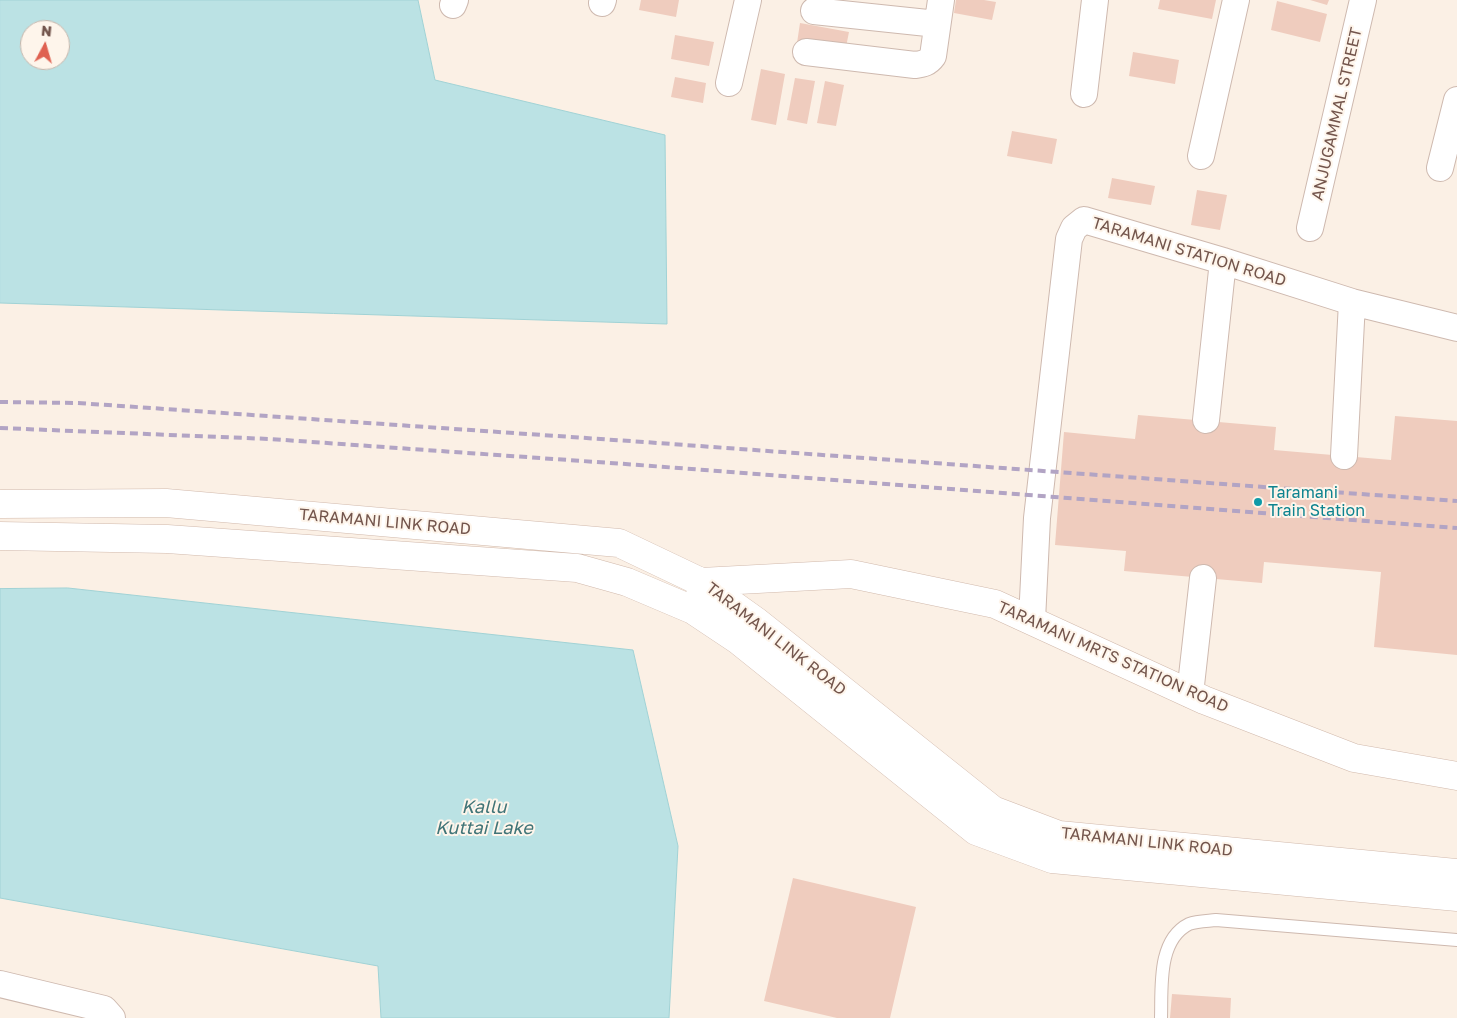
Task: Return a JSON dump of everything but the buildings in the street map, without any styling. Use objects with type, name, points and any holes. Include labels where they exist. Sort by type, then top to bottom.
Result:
[{"type":"street","points":[[729,83],[748,0]]},
{"type":"street","points":[[1084,94],[1095,0]]},
{"type":"street","points":[[1201,156],[1236,0]]},
{"type":"street","name":"ANJUGAMMAL STREET","points":[[1310,228],[1363,0]]},
{"type":"street","points":[[806,52],[923,64],[930,61],[933,56],[939,12],[814,11]]},
{"type":"street","points":[[1440,168],[1457,100]]},
{"type":"street","name":"TARAMANI STATION ROAD","points":[[1032,620],[1037,518],[1069,239],[1074,228],[1084,220],[1352,302],[1457,328]]},
{"type":"street","points":[[1206,420],[1223,261]]},
{"type":"street","points":[[1344,456],[1352,302]]},
{"type":"street","name":"TARAMANI LINK ROAD","points":[[0,504],[166,503],[619,543],[701,582],[757,622],[993,810],[1059,835],[1457,873]]},
{"type":"street","name":"TARAMANI LINK ROAD","points":[[0,536],[167,539],[577,568],[627,582],[693,610],[738,640],[976,831],[1052,858],[1457,897]]},
{"type":"street","name":"TARAMANI MRTS STATION ROAD","points":[[701,582],[851,574],[995,604],[1190,694],[1354,758],[1457,776]]},
{"type":"street","points":[[1190,694],[1203,578]]},
{"type":"street","points":[[693,610],[701,582]]},
{"type":"street","points":[[0,984],[104,1009],[112,1018]]},
{"type":"lane","points":[[1161,1018],[1163,971],[1169,947],[1178,932],[1191,923],[1216,920],[1457,940]]},
{"type":"water","points":[[0,0],[418,0],[435,80],[665,135],[667,324],[0,303]]},
{"type":"water","name":"Kallu Kuttai Lake","points":[[68,588],[633,650],[678,846],[669,1018],[381,1018],[378,966],[0,898],[0,589]]},
{"type":"railway","points":[[0,402],[78,403],[1457,501]]},
{"type":"railway","points":[[0,428],[270,439],[639,465],[1457,528]]},
{"type":"place","name":"Taramani Train Station","points":[[1258,502]]}]
